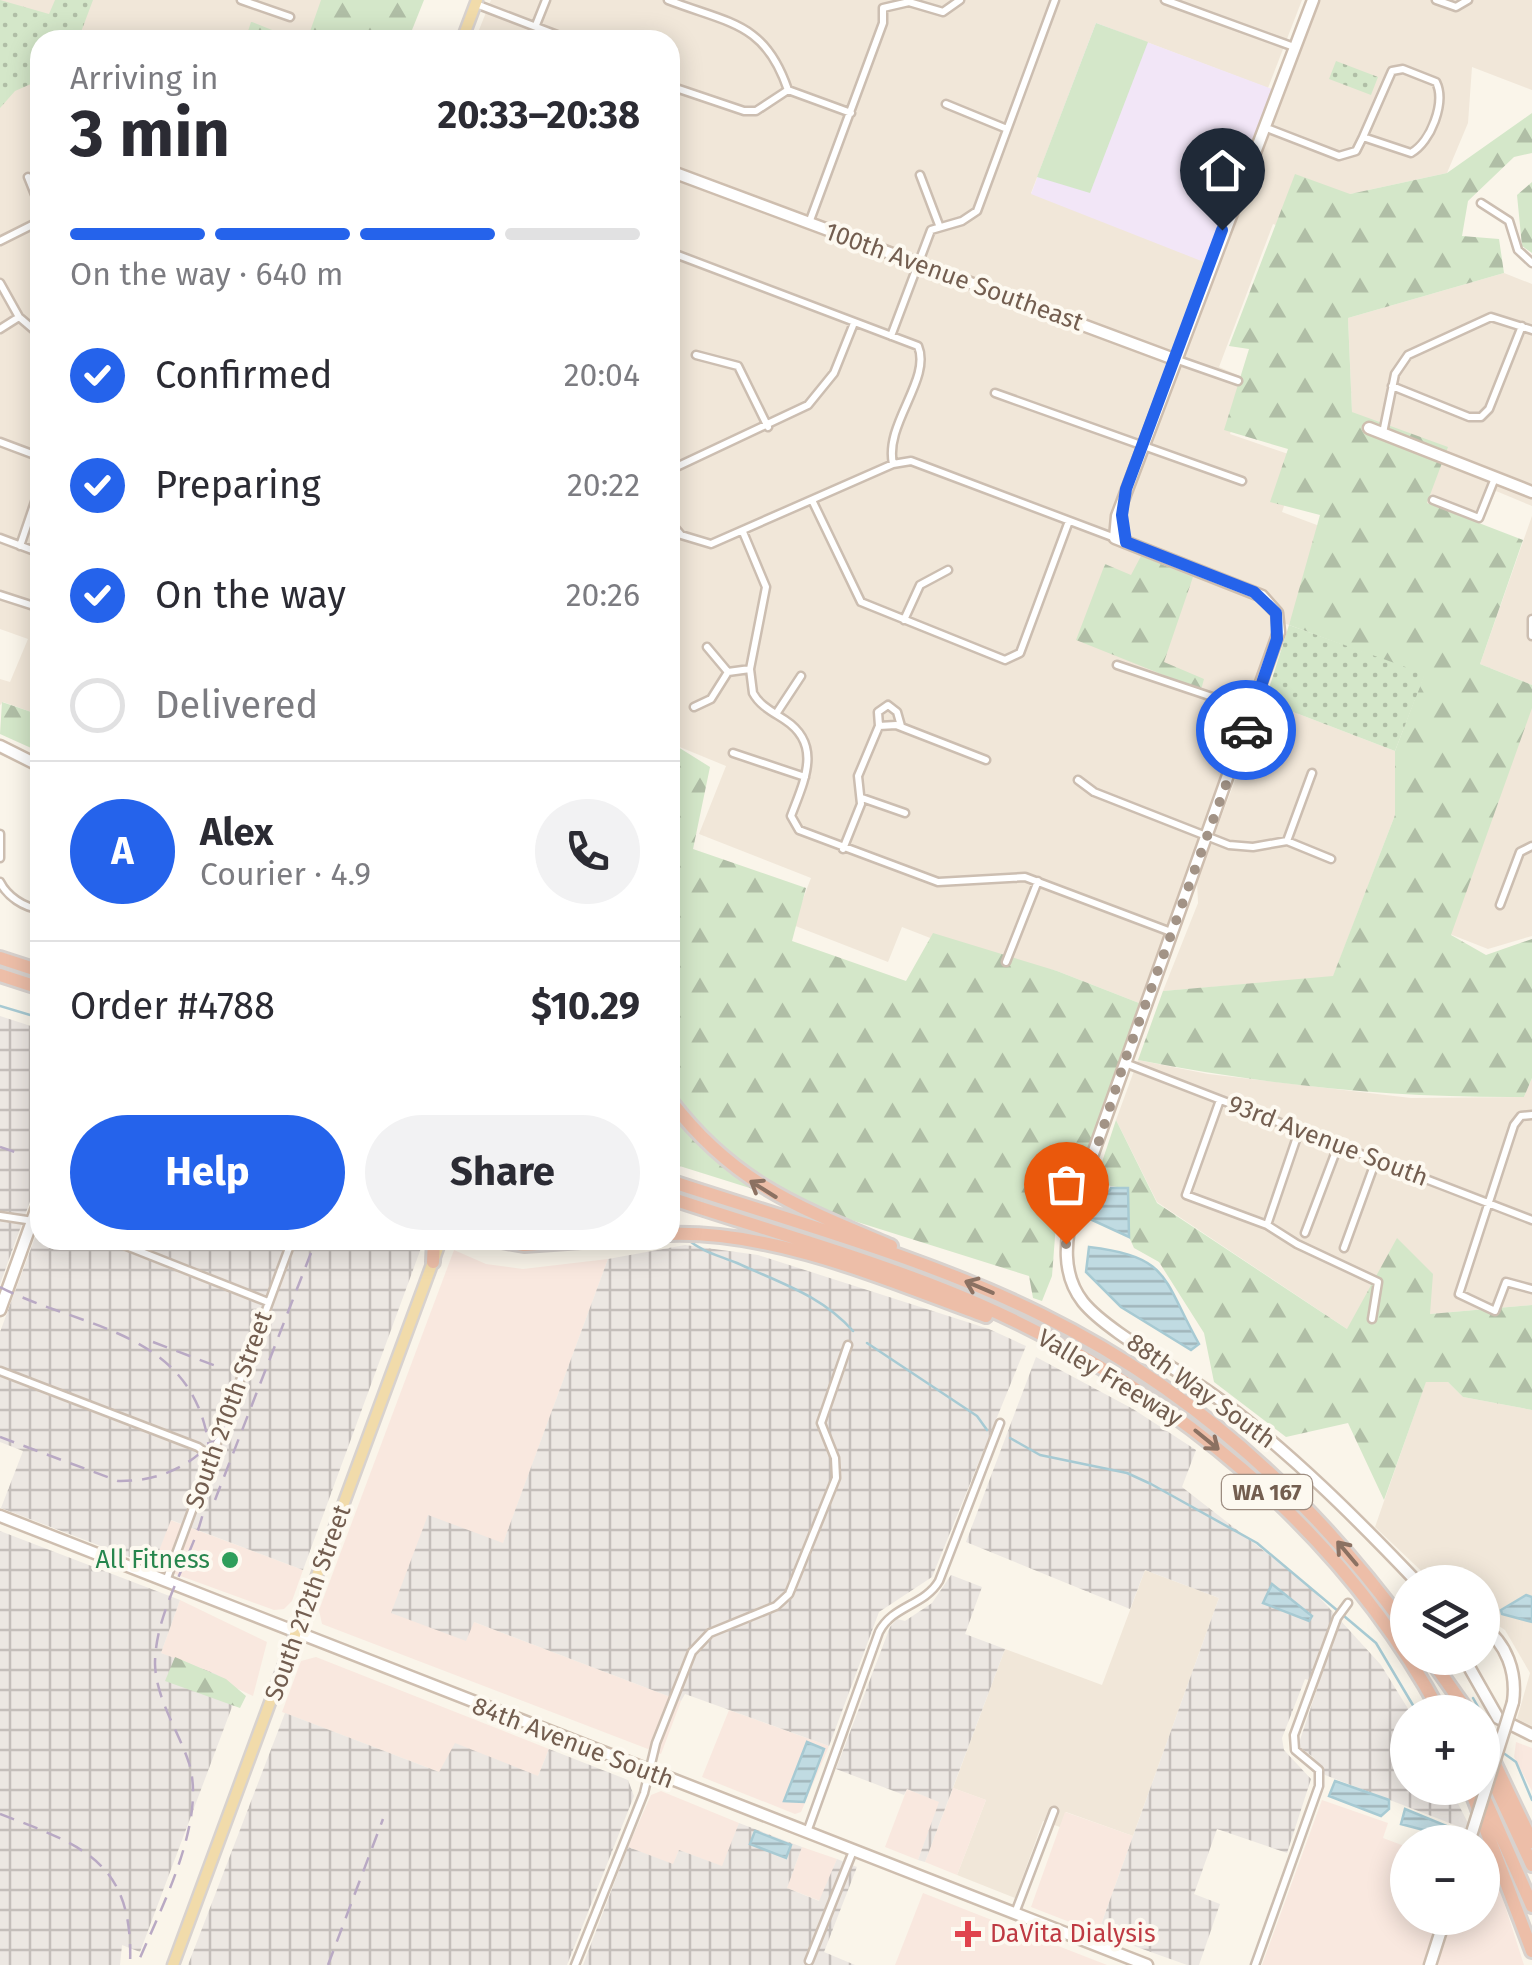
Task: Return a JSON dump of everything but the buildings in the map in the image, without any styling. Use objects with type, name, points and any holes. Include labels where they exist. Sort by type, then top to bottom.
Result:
[{"type":"highway","points":[[0,958],[30,968]]},
{"type":"highway","points":[[0,975],[30,985]]},
{"type":"highway","points":[[680,1112],[704,1142],[763,1190],[947,1274]]},
{"type":"highway","name":"Valley Freeway","points":[[680,1184],[947,1274],[1089,1340],[1215,1424],[1314,1515],[1390,1608]]},
{"type":"highway","name":"Valley Freeway","points":[[680,1201],[929,1285],[1036,1332],[1141,1392],[1271,1495],[1360,1594],[1428,1695]]},
{"type":"highway","points":[[680,1234],[702,1234],[793,1252],[1036,1332]]},
{"type":"highway","points":[[433,1262],[436,1250]]},
{"type":"highway","points":[[1500,1775],[1532,1842]]},
{"type":"highway","points":[[1500,1796],[1532,1865]]},
{"type":"highway","points":[[1476,1805],[1532,1951]]},
{"type":"highway","points":[[1487,1805],[1532,1906]]},
{"type":"main road","points":[[466,30],[477,2]]},
{"type":"main road","name":"South 212th Street","points":[[173,1965],[433,1262]]},
{"type":"street","points":[[242,0],[290,17]]},
{"type":"street","points":[[536,26],[546,0]]},
{"type":"street","points":[[668,0],[758,37],[777,58],[788,90]]},
{"type":"street","points":[[808,222],[883,23],[883,8],[878,0]]},
{"type":"street","points":[[883,8],[909,2],[943,12],[960,0]]},
{"type":"street","points":[[891,336],[927,236],[939,225],[970,218],[980,203],[1056,0]]},
{"type":"street","points":[[1166,0],[1294,47]]},
{"type":"street","points":[[1120,540],[1126,489],[1313,0]]},
{"type":"street","points":[[1436,0],[1456,7],[1466,2]]},
{"type":"street","points":[[477,2],[546,30]]},
{"type":"street","points":[[1262,126],[1346,157],[1356,151],[1392,71],[1402,69],[1431,78],[1440,90],[1425,140],[1415,152],[1363,137]]},
{"type":"street","points":[[680,89],[744,111],[756,111],[788,90]]},
{"type":"street","points":[[788,90],[851,113]]},
{"type":"street","points":[[946,104],[1007,129]]},
{"type":"street","name":"100th Avenue Southeast","points":[[680,175],[1238,381]]},
{"type":"street","points":[[920,175],[939,225]]},
{"type":"street","points":[[28,177],[30,182]]},
{"type":"street","points":[[1481,203],[1509,222],[1518,250],[1532,263]]},
{"type":"street","points":[[0,241],[30,227]]},
{"type":"street","points":[[680,256],[920,350],[921,365],[890,442],[893,464]]},
{"type":"street","points":[[0,283],[19,316],[30,326]]},
{"type":"street","points":[[0,330],[19,316]]},
{"type":"street","points":[[1383,434],[1392,386],[1400,366],[1414,350],[1491,317],[1532,330]]},
{"type":"street","points":[[680,466],[798,413],[827,386],[854,322]]},
{"type":"street","points":[[1392,386],[1469,416],[1486,414],[1522,326]]},
{"type":"street","points":[[696,355],[738,366],[768,427]]},
{"type":"street","points":[[996,393],[1242,481]]},
{"type":"street","points":[[1369,428],[1532,492]]},
{"type":"street","points":[[0,442],[30,453]]},
{"type":"street","points":[[680,534],[711,544],[893,464],[920,464],[1254,592],[1276,613],[1277,639],[1253,711],[1124,1063]]},
{"type":"street","points":[[1433,500],[1478,518],[1495,478]]},
{"type":"street","points":[[812,500],[856,596],[904,620],[1005,660],[1016,657],[1069,521]]},
{"type":"street","points":[[20,546],[30,517]]},
{"type":"street","points":[[743,532],[766,587],[750,669],[758,701],[805,740],[809,760],[791,816],[795,826],[938,882],[1004,877],[1038,881],[1171,932]]},
{"type":"street","points":[[0,538],[30,550]]},
{"type":"street","points":[[904,620],[920,585],[948,570]]},
{"type":"street","points":[[0,595],[30,605]]},
{"type":"street","points":[[1531,620],[1532,636]]},
{"type":"street","points":[[708,647],[728,672]]},
{"type":"street","points":[[1117,665],[1253,711]]},
{"type":"street","points":[[728,672],[750,669]]},
{"type":"street","points":[[694,707],[711,699],[728,672]]},
{"type":"street","points":[[776,714],[801,676]]},
{"type":"street","points":[[843,848],[862,798],[858,776],[879,726],[878,712],[888,706],[895,709],[898,726]]},
{"type":"street","points":[[879,726],[898,726],[986,760]]},
{"type":"street","points":[[0,746],[30,761]]},
{"type":"street","points":[[733,752],[805,777]]},
{"type":"street","points":[[1287,840],[1312,773]]},
{"type":"street","points":[[1078,780],[1094,792],[1242,848],[1287,840],[1331,859]]},
{"type":"street","points":[[862,798],[905,813]]},
{"type":"street","points":[[0,858],[1,837]]},
{"type":"street","points":[[1500,905],[1528,846]]},
{"type":"street","points":[[1006,962],[1038,881]]},
{"type":"street","points":[[0,882],[30,906]]},
{"type":"street","name":"93rd Avenue South","points":[[1124,1063],[1532,1220]]},
{"type":"street","name":"88th Way South","points":[[1124,1063],[1071,1219],[1066,1257],[1073,1283],[1095,1314],[1167,1360],[1264,1434],[1399,1565]]},
{"type":"street","points":[[1220,1100],[1185,1191],[1190,1199],[1267,1225],[1297,1244],[1378,1282],[1372,1319]]},
{"type":"street","points":[[1532,1115],[1521,1116],[1486,1201],[1486,1215],[1459,1294],[1496,1311],[1506,1282],[1532,1289]]},
{"type":"street","points":[[1267,1225],[1300,1132]]},
{"type":"street","points":[[1306,1233],[1338,1146]]},
{"type":"street","points":[[1344,1248],[1376,1160]]},
{"type":"street","points":[[0,1216],[30,1221]]},
{"type":"street","points":[[0,1310],[30,1237]]},
{"type":"street","points":[[136,1250],[268,1302]]},
{"type":"street","name":"South 210th Street","points":[[166,1580],[288,1250]]},
{"type":"street","points":[[575,1965],[692,1652],[710,1634],[776,1606],[793,1587],[836,1478],[835,1458],[821,1423],[848,1346]]},
{"type":"street","points":[[0,1371],[198,1447],[210,1456]]},
{"type":"street","points":[[806,1833],[879,1632],[890,1614],[924,1598],[939,1581],[1000,1423]]},
{"type":"street","name":"84th Avenue South","points":[[0,1516],[166,1580],[296,1636],[1147,1965]]},
{"type":"street","points":[[1255,1965],[1319,1786],[1319,1770],[1292,1742],[1342,1610]]},
{"type":"street","points":[[1474,1825],[1513,1702],[1509,1660],[1500,1644]]},
{"type":"street","points":[[1474,1675],[1498,1718],[1532,1734]]},
{"type":"street","points":[[1015,1914],[1054,1811]]},
{"type":"street","points":[[808,1961],[853,1851]]},
{"type":"street","points":[[1430,1965],[1440,1935]]},
{"type":"shaded area","points":[[0,0],[338,0],[327,30],[30,30],[30,711],[3,702],[0,705],[0,679],[10,682],[28,639],[0,629]]},
{"type":"shaded area","points":[[491,0],[1302,0],[1268,88],[1096,23],[1031,193],[1218,267],[1320,0],[1532,0],[1532,90],[1472,67],[1468,123],[1447,173],[1350,194],[1300,234],[1273,224],[1219,367],[1249,380],[1230,434],[1300,458],[1282,512],[1325,528],[1289,625],[1270,618],[1271,635],[1139,1003],[1057,971],[956,948],[902,927],[888,962],[793,925],[811,878],[699,834],[726,766],[680,747],[680,30],[479,30]]},
{"type":"shaded area","points":[[1096,23],[1277,91],[1209,264],[1031,194]]},
{"type":"shaded area","points":[[1504,273],[1532,284],[1532,506],[1496,491],[1480,525],[1426,503],[1352,412],[1348,318]]},
{"type":"shaded area","points":[[1532,516],[1532,685],[1480,664]]},
{"type":"shaded area","points":[[1532,691],[1532,936],[1488,949],[1442,931]]},
{"type":"shaded area","points":[[1265,701],[1395,751],[1395,815],[1333,977],[1163,991],[1198,903],[1197,881]]},
{"type":"shaded area","points":[[0,1016],[30,1026],[30,1202],[0,1284]]},
{"type":"shaded area","points":[[1138,1060],[1208,1074],[1411,1098],[1524,1097],[1532,1078],[1532,1305],[1430,1314],[1347,1329],[1157,1202],[1116,1120]]},
{"type":"shaded area","points":[[680,1246],[758,1255],[989,1329],[1026,1346],[932,1577],[879,1612],[829,1746],[685,1694],[681,1701],[474,1622],[466,1641],[391,1613],[428,1515],[503,1543],[608,1259],[680,1250]]},
{"type":"shaded area","points":[[30,1250],[420,1250],[303,1570],[171,1520],[153,1566],[1,1508],[23,1451],[0,1442],[0,1332]]},
{"type":"shaded area","points":[[454,1250],[486,1264],[523,1269],[608,1259],[474,1622],[681,1701],[661,1754],[322,1624],[319,1610]]},
{"type":"shaded area","points":[[1036,1357],[1133,1409],[1196,1450],[1182,1487],[1309,1586],[1381,1665],[1400,1695],[1390,1695],[1390,1800],[1325,1775],[1313,1757],[1298,1746],[1319,1683],[1305,1679],[1282,1738],[1284,1750],[1311,1779],[1287,1853],[1217,1829],[1194,1894],[1220,1904],[1199,1965],[1187,1965],[1098,1933],[1219,1598],[1145,1570],[1130,1609],[966,1542]]},
{"type":"shaded area","points":[[1426,1381],[1448,1382],[1463,1397],[1532,1410],[1532,1726],[1517,1719],[1530,1673],[1500,1627],[1500,1565],[1415,1565],[1375,1527]]},
{"type":"shaded area","points":[[170,1520],[303,1570],[292,1601],[284,1609],[274,1610],[153,1566]]},
{"type":"shaded area","points":[[0,1531],[180,1600],[161,1653],[216,1674],[238,1691],[140,1952],[122,1945],[120,1965],[0,1965]]},
{"type":"shaded area","points":[[1145,1570],[1219,1598],[1133,1836],[1066,1812],[1060,1827],[1043,1821],[1015,1898],[957,1875],[986,1800],[953,1788],[1005,1649],[1102,1685]]},
{"type":"shaded area","points":[[951,1575],[982,1587],[965,1634],[1005,1649],[925,1862],[918,1860],[939,1802],[907,1789],[904,1795],[836,1769],[890,1627],[897,1619],[905,1621],[932,1603]]},
{"type":"shaded area","points":[[180,1600],[267,1642],[253,1696],[161,1653]]},
{"type":"shaded area","points":[[316,1657],[549,1749],[538,1776],[439,1772],[282,1712],[301,1661]]},
{"type":"shaded area","points":[[729,1710],[829,1746],[801,1812],[795,1814],[702,1777]]},
{"type":"shaded area","points":[[285,1713],[439,1772],[455,1743],[538,1776],[549,1749],[628,1780],[634,1796],[567,1965],[188,1965]]},
{"type":"shaded area","points":[[1516,1742],[1532,1748],[1532,1791],[1514,1757]]},
{"type":"shaded area","points":[[953,1788],[986,1800],[957,1875],[925,1862]]},
{"type":"shaded area","points":[[907,1789],[940,1802],[918,1860],[885,1847]]},
{"type":"shaded area","points":[[661,1791],[739,1823],[723,1867],[679,1850],[673,1865],[628,1847],[651,1795]]},
{"type":"shaded area","points":[[1322,1800],[1388,1823],[1383,1838],[1390,1841],[1390,1935],[1500,1935],[1500,1890],[1524,1965],[1262,1965]]},
{"type":"shaded area","points":[[1403,1805],[1459,1805],[1468,1823],[1455,1825]]},
{"type":"shaded area","points":[[1065,1812],[1133,1836],[1098,1933],[1031,1907]]},
{"type":"shaded area","points":[[739,1823],[802,1847],[787,1888],[819,1901],[837,1859],[857,1867],[824,1952],[855,1965],[583,1965],[628,1847],[673,1864],[679,1850],[722,1866]]},
{"type":"shaded area","points":[[802,1847],[837,1859],[820,1901],[787,1888]]},
{"type":"shaded area","points":[[923,1893],[1107,1965],[895,1965]]},
{"type":"green space","points":[[0,0],[49,14],[55,0],[93,0],[82,30],[30,30],[30,84],[15,91],[0,108]]},
{"type":"green space","points":[[321,0],[424,0],[412,30],[310,30]]},
{"type":"green space","points":[[251,22],[271,30],[248,30]]},
{"type":"green space","points":[[1096,23],[1148,42],[1090,193],[1037,177]]},
{"type":"green space","points":[[1336,61],[1378,77],[1371,95],[1329,79]]},
{"type":"green space","points":[[1532,113],[1532,153],[1514,157],[1468,201],[1462,236],[1499,239],[1504,273],[1348,318],[1352,412],[1448,447],[1427,503],[1523,540],[1480,664],[1532,685],[1532,708],[1451,935],[1486,955],[1532,939],[1532,1078],[1524,1097],[1427,1095],[1282,1083],[1138,1060],[1163,991],[1333,976],[1395,815],[1395,751],[1424,675],[1289,625],[1320,515],[1270,502],[1288,449],[1224,430],[1249,349],[1229,346],[1295,174],[1350,194],[1447,173]]},
{"type":"green space","points":[[1532,182],[1532,253],[1522,246],[1517,195]]},
{"type":"green space","points":[[1141,556],[1193,577],[1164,662],[1204,679],[1201,690],[1076,640],[1105,564],[1131,575]]},
{"type":"green space","points":[[1289,625],[1425,674],[1395,751],[1265,701]]},
{"type":"green space","points":[[2,702],[30,712],[30,748],[0,734]]},
{"type":"green space","points":[[680,748],[710,767],[693,849],[806,888],[792,941],[906,981],[933,933],[1057,971],[1139,1003],[1078,1183],[1057,1211],[1052,1276],[1042,1301],[1033,1298],[1029,1276],[680,1166]]},
{"type":"green space","points":[[1116,1120],[1157,1203],[1347,1329],[1397,1238],[1433,1274],[1430,1314],[1532,1305],[1532,1410],[1463,1397],[1448,1382],[1426,1382],[1384,1500],[1348,1423],[1286,1437],[1214,1382],[1204,1333],[1159,1262],[1134,1248],[1129,1237],[1128,1189],[1095,1183]]},
{"type":"green space","points":[[175,1657],[226,1679],[246,1696],[240,1708],[165,1681]]},
{"type":"water","points":[[1111,1188],[1128,1188],[1129,1237],[1090,1219],[1098,1191],[1109,1192]]},
{"type":"water","points":[[1089,1247],[1136,1257],[1161,1274],[1199,1344],[1191,1350],[1121,1307],[1086,1272]]},
{"type":"water","points":[[1272,1584],[1312,1616],[1309,1621],[1263,1603]]},
{"type":"water","points":[[1526,1595],[1532,1597],[1532,1622],[1502,1614],[1501,1610]]},
{"type":"water","points":[[807,1742],[824,1749],[804,1802],[784,1801]]},
{"type":"water","points":[[1335,1781],[1389,1800],[1389,1809],[1381,1816],[1329,1796]]},
{"type":"water","points":[[1405,1809],[1444,1825],[1405,1825],[1401,1824]]},
{"type":"water","points":[[755,1831],[791,1845],[786,1858],[750,1844]]},
{"type":"waterway","points":[[0,1006],[30,1015]]},
{"type":"waterway","points":[[687,1239],[705,1251],[814,1299],[853,1331]]},
{"type":"waterway","points":[[867,1343],[977,1416],[987,1430]]},
{"type":"waterway","points":[[1010,1438],[1040,1455],[1127,1473],[1151,1484],[1257,1543],[1338,1611]]},
{"type":"waterway","points":[[1344,1616],[1376,1643],[1407,1695]]},
{"type":"waterway","points":[[1502,1752],[1516,1762],[1532,1800]]},
{"type":"railway","points":[[0,1147],[21,1154]]},
{"type":"railway","points":[[215,1500],[312,1250]]},
{"type":"railway","points":[[0,1287],[120,1334],[147,1349],[171,1368],[191,1392],[207,1436],[210,1462],[206,1501],[165,1611],[155,1664],[163,1702],[189,1763],[192,1812],[178,1865],[137,1965]]},
{"type":"railway","points":[[153,1342],[216,1366]]},
{"type":"railway","points":[[0,1437],[118,1481],[139,1480],[192,1460],[219,1433],[241,1399]]},
{"type":"railway","points":[[0,1814],[79,1849],[113,1880],[129,1930],[130,1965]]},
{"type":"railway","points":[[328,1965],[383,1819]]},
{"type":"way so far","points":[[1066,1244],[1074,1207],[1124,1063],[1246,730]]},
{"type":"place","name":"All Fitness","points":[[230,1560]]},
{"type":"place","name":"DaVita Dialysis","points":[[968,1934]]},
{"type":"route","points":[[1222,230],[1126,489],[1122,515],[1126,542],[1254,592],[1271,604],[1279,632],[1246,730]]}]
